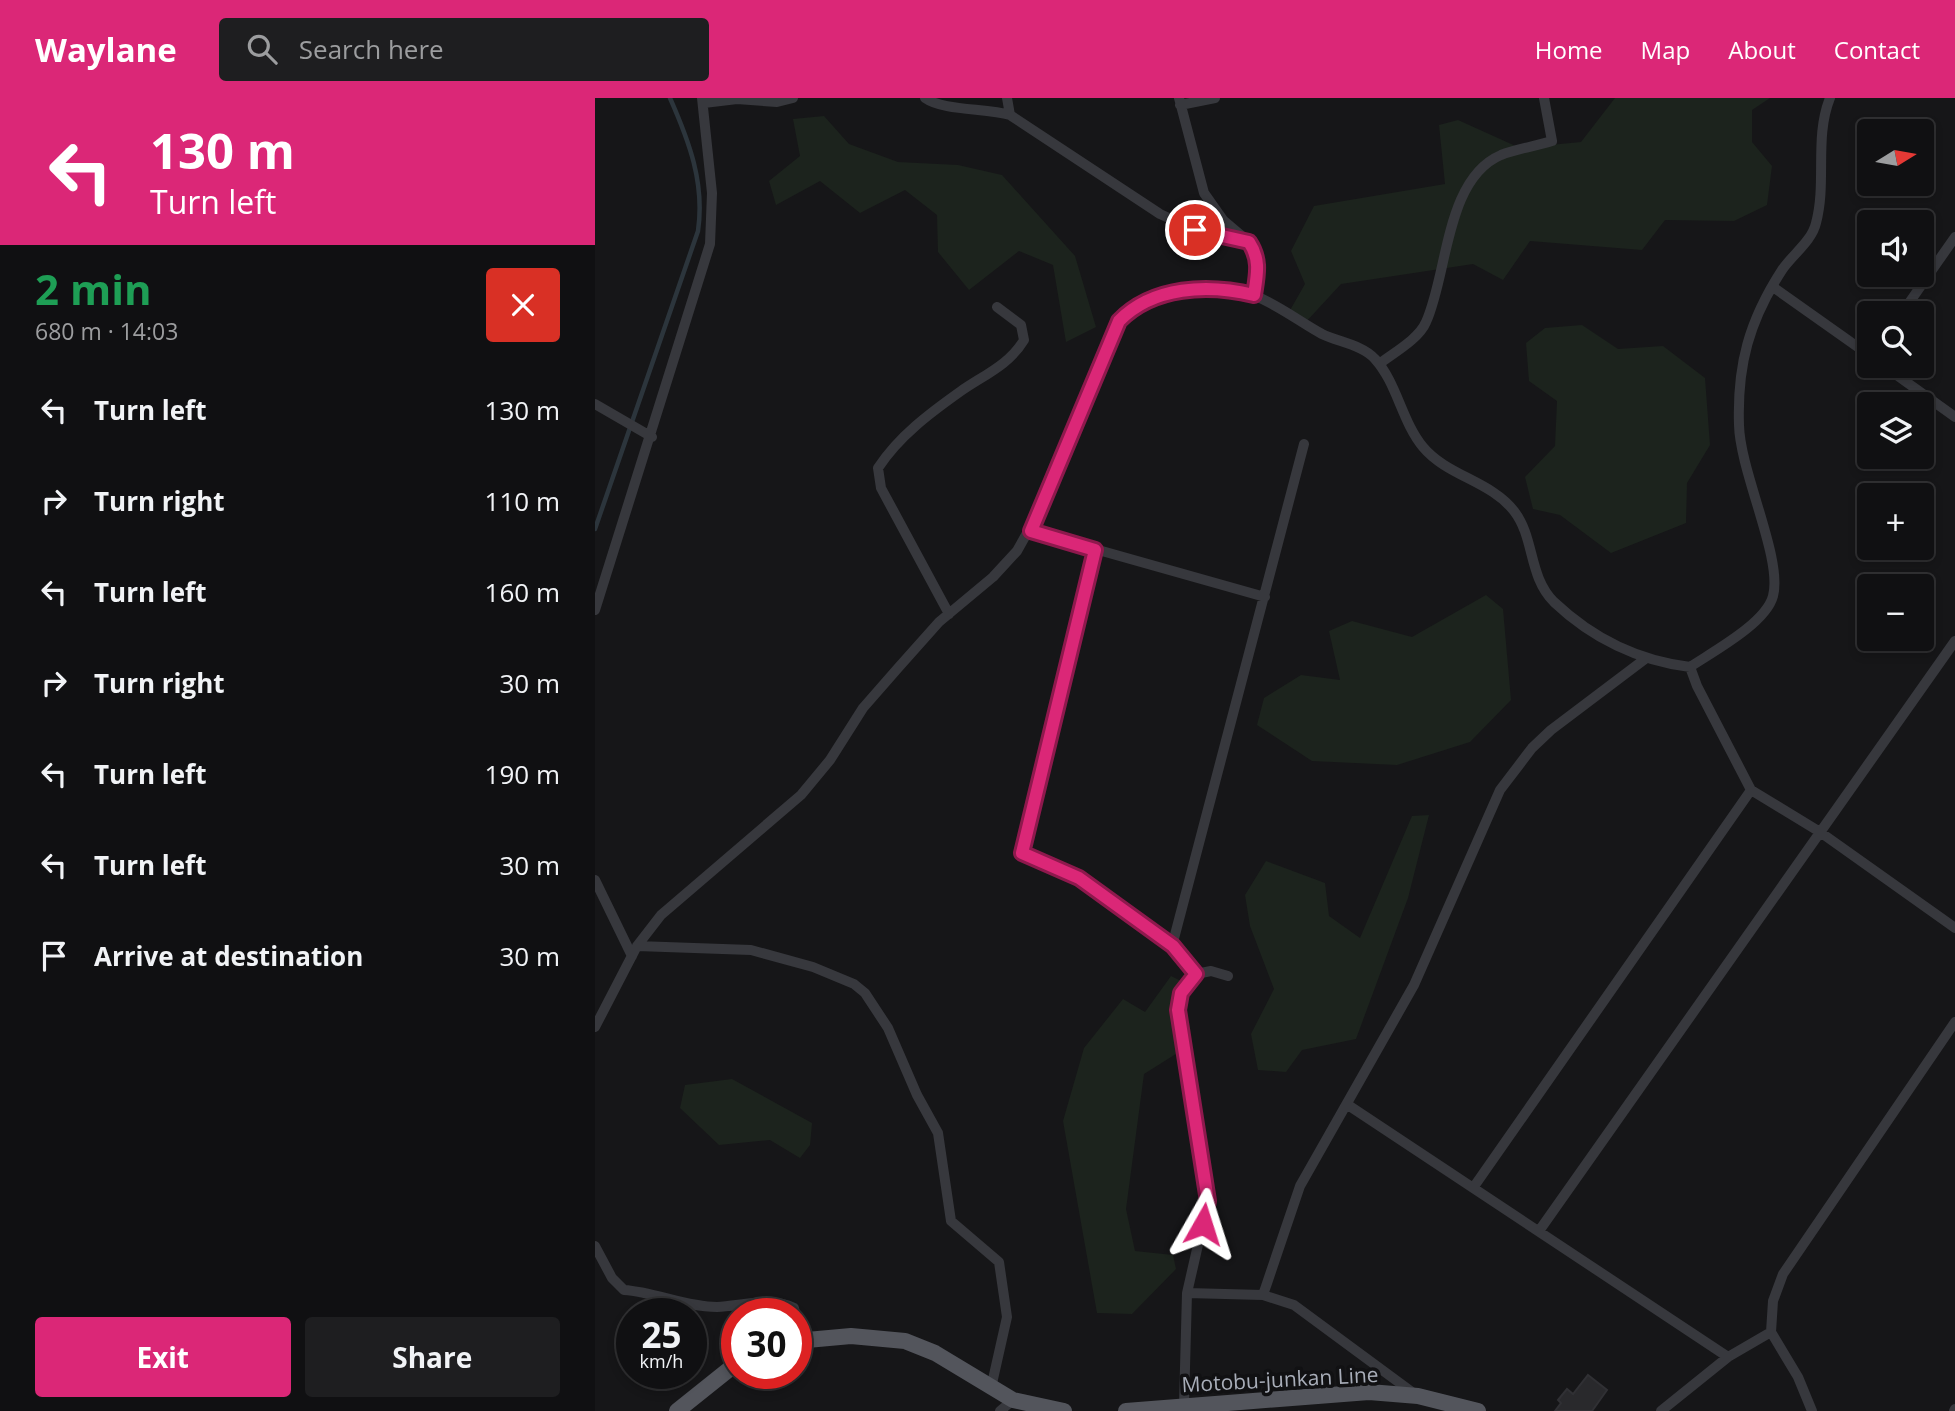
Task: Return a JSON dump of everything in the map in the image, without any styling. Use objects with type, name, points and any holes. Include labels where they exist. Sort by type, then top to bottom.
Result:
[{"type":"main road","points":[[812,1340],[851,1336],[905,1341],[935,1353],[1013,1400],[1064,1411]]},
{"type":"main road","points":[[677,1411],[721,1376]]},
{"type":"main road","name":"Motobu-junkan Line","points":[[1126,1411],[1369,1392],[1418,1396],[1478,1411]]},
{"type":"street","points":[[595,610],[652,437],[710,244],[712,193],[703,100],[778,102],[793,98]]},
{"type":"street","points":[[925,98],[933,104],[991,110],[1010,115],[1160,214],[1195,230],[1249,242]]},
{"type":"street","points":[[1007,98],[1010,115]]},
{"type":"street","points":[[1215,98],[1179,102],[1204,192],[1223,220],[1249,242],[1256,254],[1258,267],[1254,295]]},
{"type":"street","points":[[1379,364],[1426,324],[1458,206],[1469,184],[1483,167],[1500,156],[1552,141],[1544,98]]},
{"type":"street","points":[[595,1027],[634,951],[661,915],[801,795],[830,760],[863,708],[949,614],[993,577],[1031,531],[1119,321],[1133,306],[1150,298],[1210,288],[1254,295],[1326,336],[1373,356],[1422,446],[1439,462],[1504,499],[1516,513],[1535,572],[1553,601],[1579,621],[1645,660],[1690,667],[1768,610],[1775,587],[1771,559],[1744,464],[1739,428],[1740,364],[1750,330],[1782,270],[1815,228],[1822,163],[1820,129],[1830,98]]},
{"type":"street","points":[[1910,301],[1955,237]]},
{"type":"street","points":[[1773,287],[1857,346]]},
{"type":"street","points":[[949,614],[881,488],[878,468],[894,444],[961,391],[1014,356],[1024,340],[1021,325],[997,307]]},
{"type":"street","points":[[1901,378],[1955,416]]},
{"type":"street","points":[[595,404],[652,437]]},
{"type":"street","points":[[1173,946],[1304,444]]},
{"type":"street","points":[[1031,531],[1265,597]]},
{"type":"street","points":[[1095,550],[1022,853],[1079,878],[1173,946],[1196,974]]},
{"type":"street","points":[[1539,1231],[1955,641]]},
{"type":"street","points":[[1263,1295],[1300,1186],[1414,985],[1500,790],[1532,748],[1551,730],[1645,660]]},
{"type":"street","points":[[1690,667],[1700,693],[1751,790],[1820,832],[1955,928]]},
{"type":"street","points":[[1473,1188],[1751,790]]},
{"type":"street","points":[[595,880],[634,951]]},
{"type":"street","points":[[634,951],[751,950],[814,967],[854,984],[865,993],[888,1028],[916,1095],[938,1133],[951,1221],[999,1262],[1007,1317],[991,1388]]},
{"type":"street","points":[[1184,1405],[1187,1293],[1208,1201],[1178,1010],[1181,993],[1196,974],[1211,971],[1229,976]]},
{"type":"street","points":[[1812,1411],[1798,1377],[1771,1332],[1773,1301],[1783,1274],[1955,1022]]},
{"type":"street","points":[[1348,1104],[1728,1357]]},
{"type":"street","points":[[595,1246],[613,1278],[624,1290],[649,1292],[721,1307]]},
{"type":"street","points":[[1187,1293],[1263,1295],[1294,1305],[1418,1396]]},
{"type":"street","points":[[1661,1411],[1728,1357],[1771,1332]]},
{"type":"street","points":[[1000,1411],[1013,1400]]},
{"type":"shaded area","points":[[1615,98],[1770,98],[1752,110],[1752,142],[1772,166],[1767,205],[1734,221],[1665,220],[1642,250],[1530,241],[1503,280],[1473,264],[1341,284],[1305,323],[1289,312],[1305,284],[1291,251],[1314,206],[1445,184],[1439,125],[1458,120],[1520,148],[1581,142]]},
{"type":"shaded area","points":[[824,116],[849,144],[898,162],[958,165],[1002,175],[1075,256],[1096,327],[1066,342],[1053,265],[1019,251],[969,290],[938,252],[937,215],[905,190],[860,213],[820,181],[776,205],[769,181],[800,156],[793,119]]},
{"type":"shaded area","points":[[1582,325],[1618,349],[1663,346],[1705,378],[1710,445],[1687,483],[1686,523],[1611,553],[1560,515],[1533,509],[1525,477],[1555,446],[1557,401],[1529,381],[1526,343],[1545,328]]},
{"type":"shaded area","points":[[1486,595],[1503,609],[1511,700],[1470,742],[1397,765],[1312,761],[1257,725],[1264,698],[1301,675],[1340,680],[1329,631],[1352,621],[1412,637]]},
{"type":"shaded area","points":[[1429,815],[1408,898],[1356,1039],[1302,1050],[1286,1072],[1258,1070],[1251,1034],[1274,989],[1250,926],[1245,895],[1266,861],[1325,883],[1329,916],[1360,938],[1412,816]]},
{"type":"shaded area","points":[[1171,976],[1183,982],[1179,1052],[1144,1074],[1126,1209],[1135,1251],[1173,1255],[1176,1269],[1132,1314],[1097,1313],[1063,1121],[1084,1048],[1123,999],[1145,1012]]},
{"type":"shaded area","points":[[732,1079],[812,1123],[810,1145],[800,1158],[770,1140],[719,1145],[680,1108],[685,1085]]},
{"type":"building","points":[[1588,1375],[1607,1390],[1592,1411],[1555,1411],[1561,1403],[1558,1400],[1567,1389],[1573,1394]]},
{"type":"waterway","points":[[595,529],[698,231],[700,213],[694,163],[670,98]]},
{"type":"route","points":[[1195,230],[1249,242],[1256,254],[1258,267],[1254,295],[1210,288],[1150,298],[1133,306],[1119,321],[1031,531],[1095,550],[1022,853],[1079,878],[1122,912],[1173,946],[1196,974],[1181,993],[1178,1010],[1208,1201],[1203,1224]]}]
